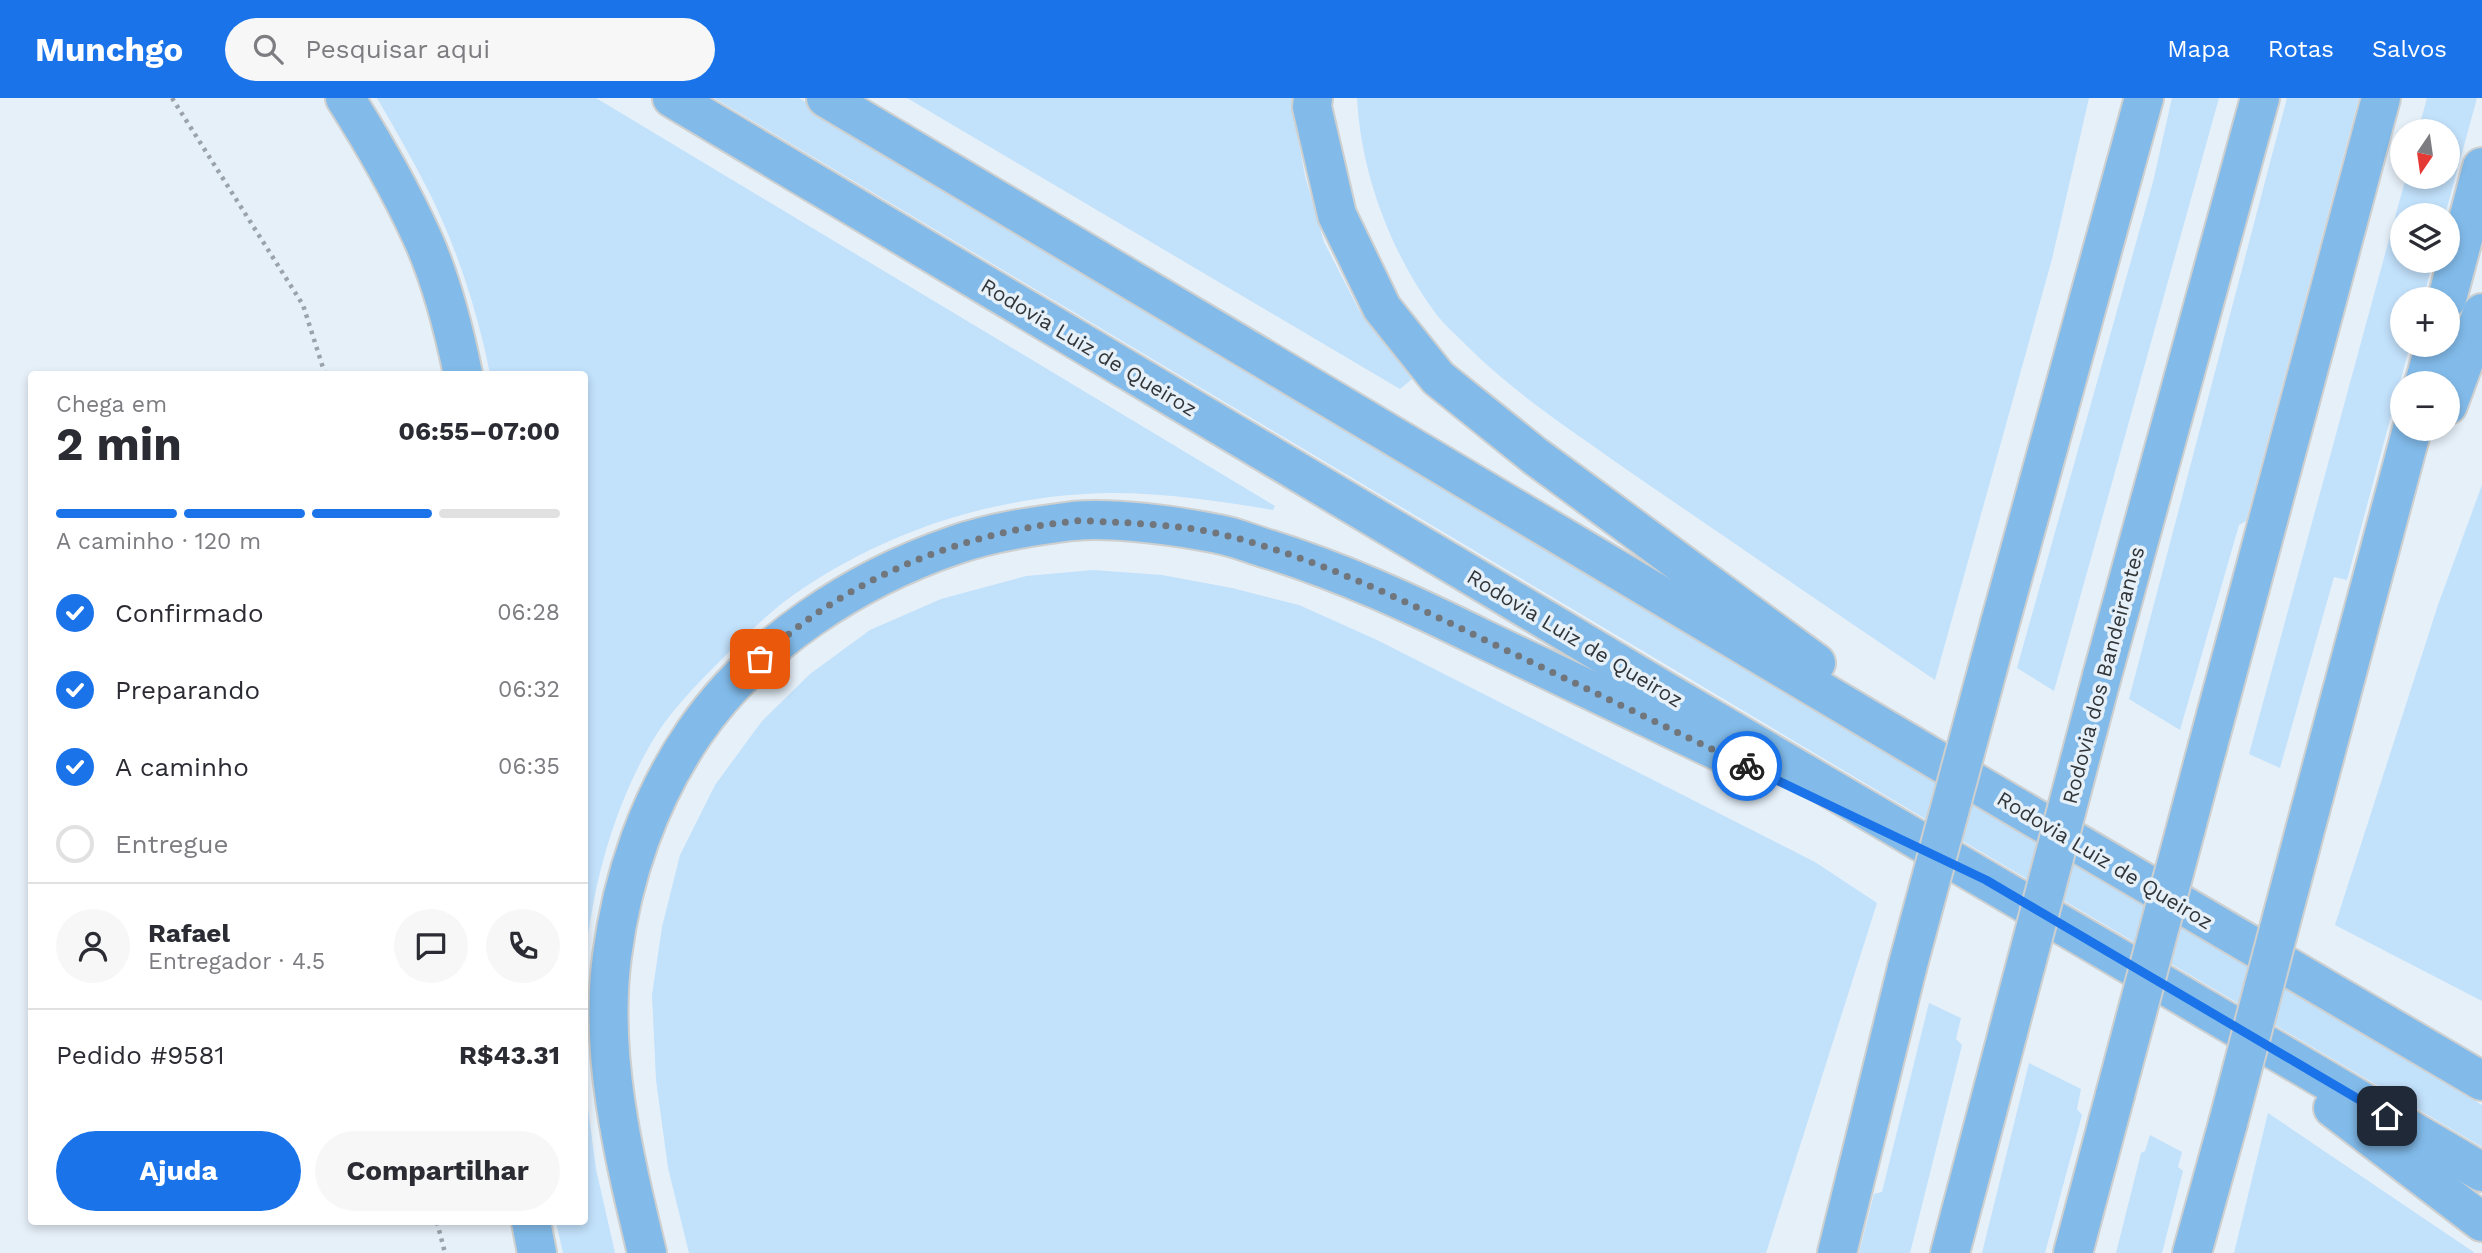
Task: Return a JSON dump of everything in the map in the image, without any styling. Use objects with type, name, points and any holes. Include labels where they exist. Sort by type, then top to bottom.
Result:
[{"type":"highway","points":[[345,98],[385,161],[422,237],[443,298],[462,371]]},
{"type":"highway","name":"Rodovia Luiz de Queiroz","points":[[672,98],[1644,679],[2482,1172]]},
{"type":"highway","name":"Rodovia Luiz de Queiroz","points":[[826,98],[2223,930],[2482,1081]]},
{"type":"highway","points":[[1312,98],[1337,215],[1382,308],[1438,378],[1535,456],[2004,800]]},
{"type":"highway","points":[[2062,393],[2118,98]]},
{"type":"highway","points":[[1837,1253],[1907,968],[2144,98]]},
{"type":"highway","name":"Rodovia dos Bandeirantes","points":[[1950,1253],[2102,676],[2260,98]]},
{"type":"highway","points":[[2073,1253],[2381,98]]},
{"type":"highway","points":[[2450,287],[2482,167]]},
{"type":"highway","points":[[2460,373],[2482,313]]},
{"type":"highway","points":[[2192,1253],[2409,441]]},
{"type":"highway","points":[[2339,705],[2436,441]]},
{"type":"highway","points":[[647,1253],[626,1164],[616,1101],[608,1000],[621,899],[643,832],[664,786],[695,732],[733,685],[774,646],[823,610],[867,583],[960,543],[1023,529],[1078,521],[1145,524],[1219,534],[1306,561],[1399,598],[1986,880]]},
{"type":"highway","points":[[2223,930],[2482,1062]]},
{"type":"highway","points":[[2198,1005],[2482,1222]]},
{"type":"highway","points":[[1821,1253],[1876,1096]]},
{"type":"highway","points":[[2199,1253],[2223,1139]]},
{"type":"highway","points":[[532,1225],[537,1253]]},
{"type":"path","points":[[172,98],[303,305],[324,371]]},
{"type":"path","points":[[438,1225],[445,1253]]},
{"type":"shaded area","points":[[377,98],[596,98],[1275,506],[1273,510],[1131,493],[1047,497],[1010,503],[938,522],[904,535],[837,567],[805,587],[762,621],[692,689],[657,733],[625,796],[606,850],[588,940],[588,371],[489,371],[473,304],[449,235]]},
{"type":"shaded area","points":[[714,98],[799,98],[1913,761],[2482,1105],[2482,1147],[1900,804]]},
{"type":"shaded area","points":[[907,98],[1294,98],[1295,121],[1305,176],[1324,242],[1359,310],[1412,379],[1400,389]]},
{"type":"shaded area","points":[[1357,98],[2089,98],[2052,259],[1935,680],[1566,427],[1502,378],[1449,328],[1436,314],[1405,265],[1381,212],[1365,155]]},
{"type":"shaded area","points":[[2172,98],[2219,98],[2054,691],[2017,668],[2153,182]]},
{"type":"shaded area","points":[[2287,98],[2359,98],[2246,521],[2239,525],[2180,730],[2129,699]]},
{"type":"shaded area","points":[[2427,98],[2477,98],[2460,160],[2460,119],[2421,119]]},
{"type":"shaded area","points":[[2403,189],[2452,189],[2448,203],[2399,203]]},
{"type":"shaded area","points":[[2390,236],[2390,273],[2430,273],[2426,287],[2390,287],[2390,357],[2407,357],[2403,371],[2390,371],[2390,420],[2347,580],[2334,577],[2280,768],[2249,754]]},
{"type":"shaded area","points":[[2482,485],[2482,1001],[2335,925],[2438,605]]},
{"type":"shaded area","points":[[1093,570],[1162,575],[1232,588],[1299,605],[1377,640],[1815,862],[1877,903],[1766,1253],[689,1253],[668,1168],[656,1080],[652,995],[662,927],[680,855],[715,785],[762,721],[810,674],[870,630],[941,599],[1026,576]]},
{"type":"shaded area","points":[[1929,1003],[1961,1018],[1956,1039],[1962,1045],[1910,1253],[1859,1253],[1874,1194],[1882,1192]]},
{"type":"shaded area","points":[[2029,1063],[2081,1089],[2077,1109],[2082,1115],[2045,1253],[1982,1253]]},
{"type":"shaded area","points":[[588,1108],[596,1169],[615,1253],[563,1253],[557,1225],[588,1225]]},
{"type":"shaded area","points":[[2268,1113],[2475,1253],[2234,1253]]},
{"type":"shaded area","points":[[2150,1135],[2182,1152],[2178,1167],[2183,1171],[2162,1253],[2116,1253],[2141,1153],[2145,1151]]},
{"type":"way so far","points":[[760,659],[823,610],[867,583],[960,543],[1023,529],[1078,521],[1145,524],[1219,534],[1306,561],[1399,598],[1747,766]]},
{"type":"route","points":[[1747,766],[1986,880],[2387,1116]]}]
